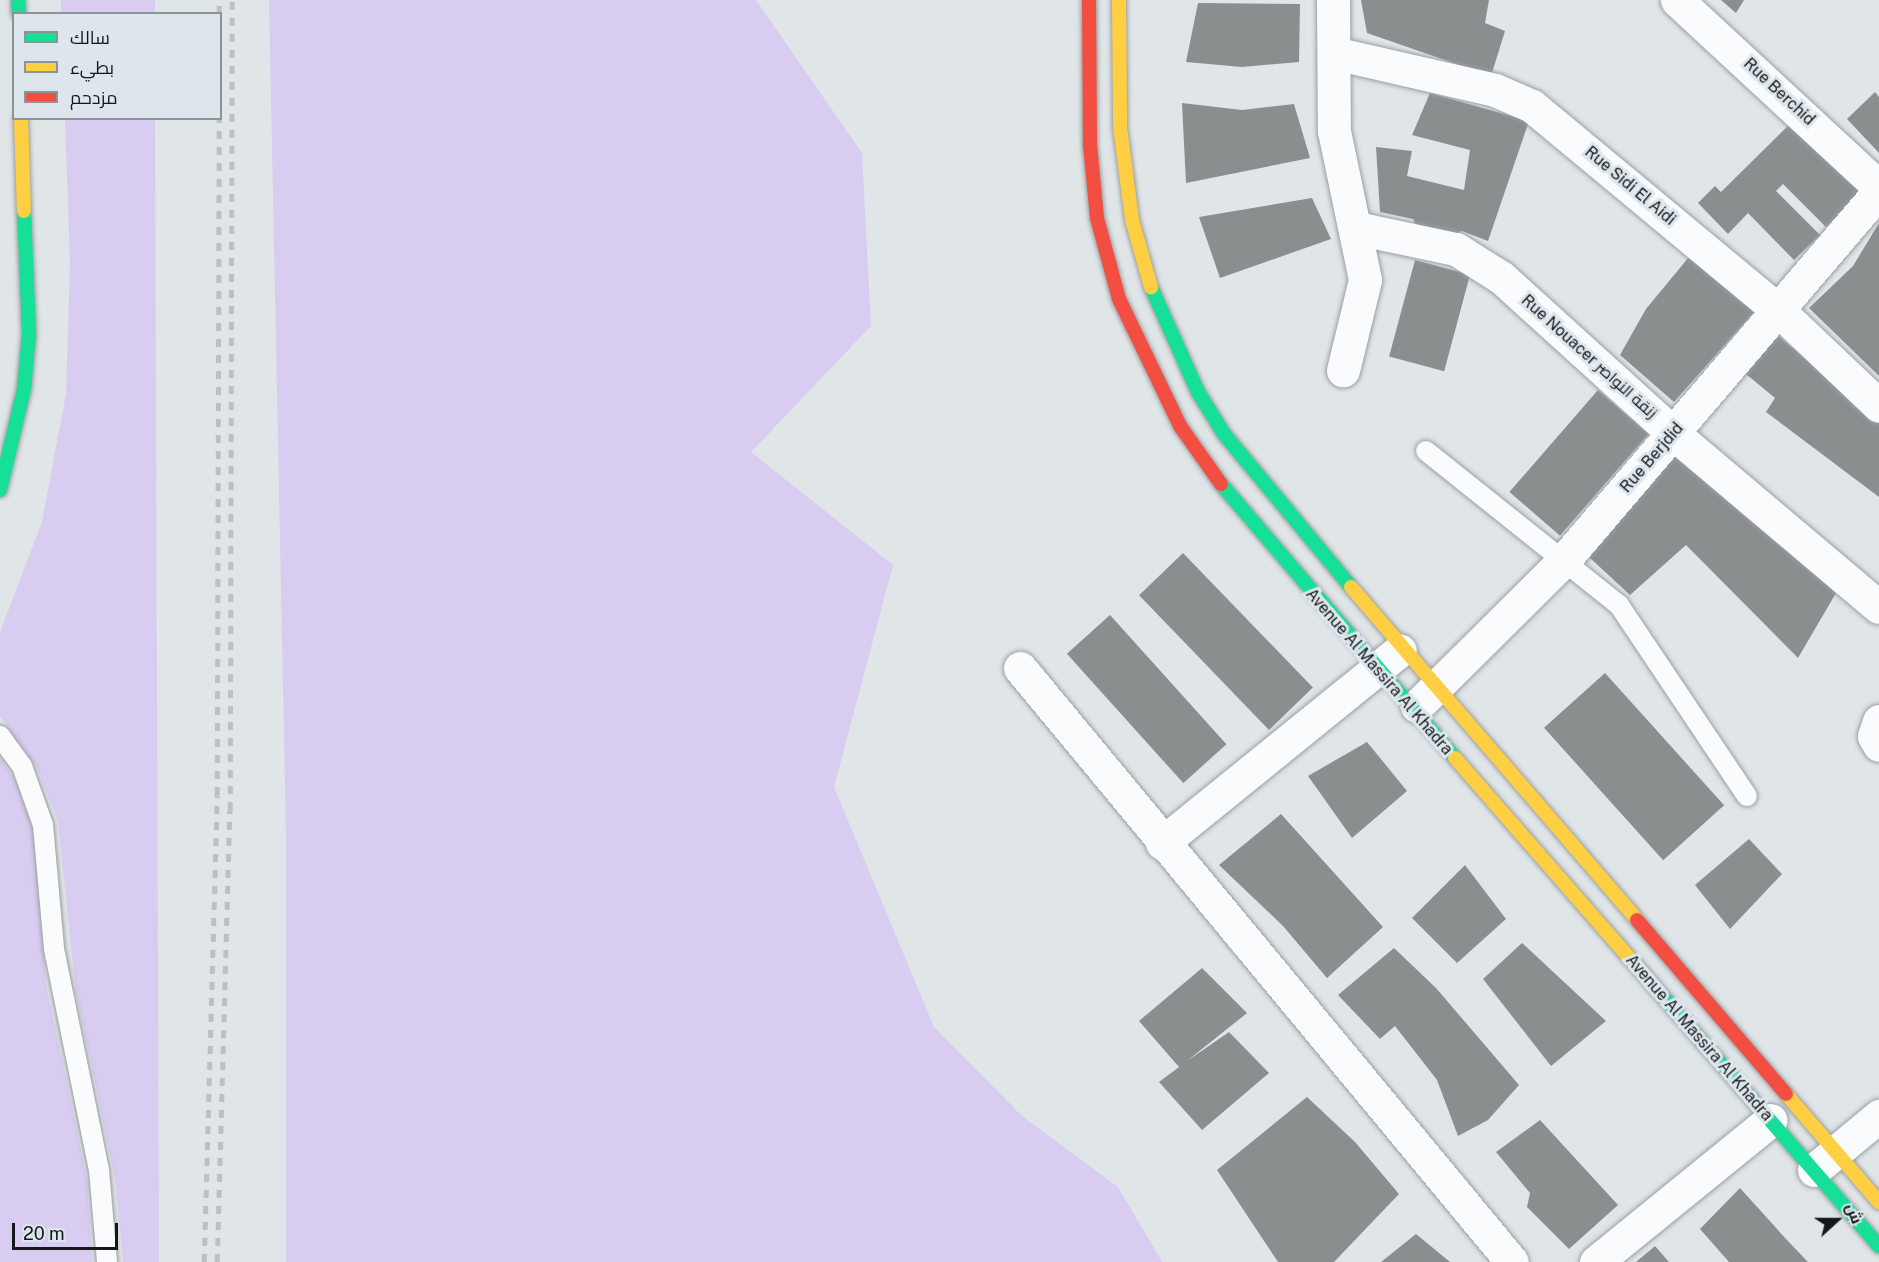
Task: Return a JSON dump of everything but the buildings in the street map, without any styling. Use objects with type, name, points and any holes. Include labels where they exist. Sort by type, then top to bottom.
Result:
[{"type":"main road","name":"Avenue Al Massira Al Khadra","points":[[1089,0],[1092,182],[1106,259],[1135,338],[1207,468],[1412,711],[1771,1120],[1879,1202]]},
{"type":"main road","name":"Avenue Al Massira Al Khadra","points":[[1119,0],[1125,177],[1143,263],[1160,314],[1224,434],[1260,482],[1439,688],[1825,1161],[1879,1246]]},
{"type":"main road","points":[[0,490],[20,410],[29,334],[21,120]]},
{"type":"street","points":[[1333,0],[1334,130],[1364,272],[1363,302],[1343,370]]},
{"type":"street","name":"Rue Berchid","points":[[1677,0],[1879,187]]},
{"type":"street","name":"Rue Sidi El Aidi","points":[[1334,53],[1495,90],[1532,106],[1778,310],[1879,406]]},
{"type":"street","name":"Rue Berjdid","points":[[1412,711],[1439,688],[1565,559],[1879,192]]},
{"type":"street","name":"Rue Nouacer زنقة النواصر","points":[[1356,228],[1429,241],[1477,260],[1674,434],[1879,607]]},
{"type":"street","points":[[1162,843],[1404,647]]},
{"type":"street","points":[[1020,668],[1162,843],[1512,1262]]},
{"type":"street","points":[[1825,1161],[1879,1116]]},
{"type":"street","points":[[1596,1262],[1771,1120]]},
{"type":"lane","points":[[1426,451],[1565,559],[1619,605],[1747,796]]},
{"type":"lane","points":[[0,736],[21,766],[44,825],[54,949],[99,1170],[107,1262]]},
{"type":"shaded area","points":[[61,0],[155,0],[155,12],[61,12]]},
{"type":"shaded area","points":[[269,0],[756,0],[862,153],[871,326],[751,452],[893,565],[834,787],[934,1027],[1022,1116],[1118,1187],[1162,1262],[286,1262],[286,835]]},
{"type":"shaded area","points":[[65,120],[155,120],[159,1262],[123,1262],[115,1178],[75,986],[58,821],[37,768],[0,716],[0,632],[42,522],[66,394],[70,263]]},
{"type":"shaded area","points":[[0,758],[15,780],[35,834],[46,984],[87,1180],[92,1262],[0,1262]]},
{"type":"railway","points":[[219,0],[219,12]]},
{"type":"railway","points":[[217,1262],[230,810],[232,0]]},
{"type":"railway","points":[[204,1262],[217,795],[219,120]]},
{"type":"traffic: fast","points":[[18,0],[19,12]]},
{"type":"traffic: fast","points":[[0,490],[24,389],[29,334],[24,211]]},
{"type":"traffic: fast","points":[[1151,287],[1198,392],[1224,434],[1351,587]]},
{"type":"traffic: fast","points":[[1221,484],[1455,758]]},
{"type":"traffic: fast","points":[[1652,984],[1879,1246]]},
{"type":"traffic: slow","points":[[1119,0],[1120,127],[1132,220],[1151,287]]},
{"type":"traffic: slow","points":[[21,120],[24,211]]},
{"type":"traffic: slow","points":[[1351,587],[1637,920]]},
{"type":"traffic: slow","points":[[1455,758],[1652,984]]},
{"type":"traffic: slow","points":[[1786,1094],[1879,1202]]},
{"type":"traffic: jam","points":[[1089,0],[1090,145],[1097,218],[1119,299],[1180,426],[1221,484]]},
{"type":"traffic: jam","points":[[1637,920],[1786,1094]]}]
